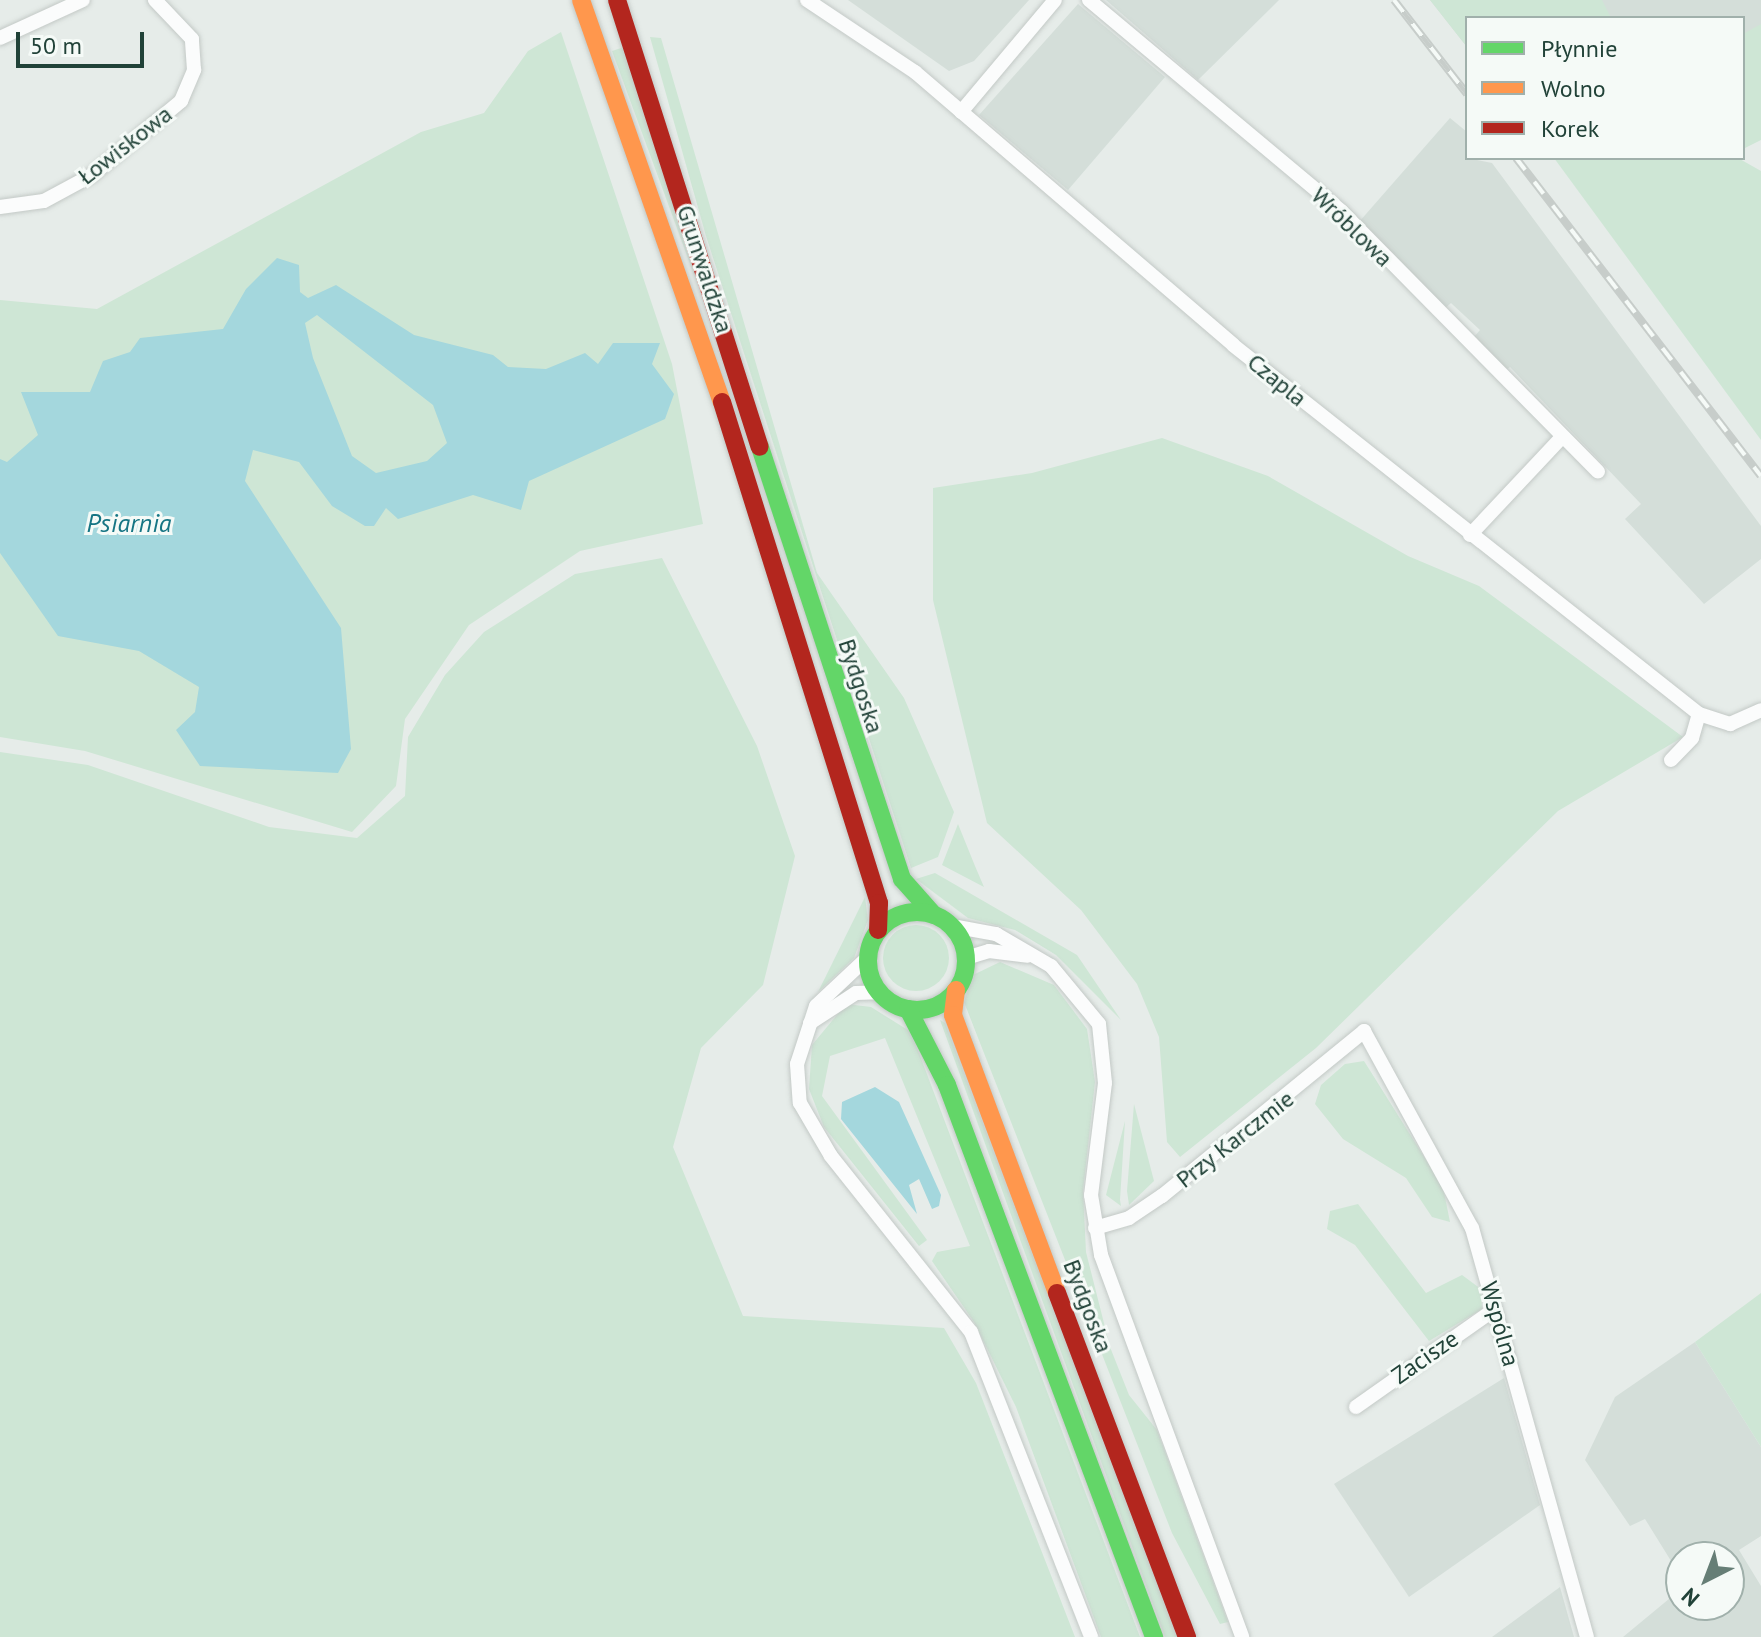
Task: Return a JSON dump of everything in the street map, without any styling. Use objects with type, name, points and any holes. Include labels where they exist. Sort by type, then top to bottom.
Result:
[{"type":"main road","name":"Grunwaldzka","points":[[581,0],[662,216],[770,558]]},
{"type":"main road","name":"Grunwaldzka","points":[[617,0],[795,552]]},
{"type":"main road","name":"Bydgoska","points":[[795,552],[902,879],[934,915]]},
{"type":"main road","name":"Bydgoska","points":[[770,558],[879,903],[878,930]]},
{"type":"main road","points":[[908,1009],[935,1006],[956,990],[966,958],[952,926],[934,915],[904,913],[878,930],[868,957],[879,992],[908,1009],[947,1085],[1154,1637]]},
{"type":"main road","name":"Bydgoska","points":[[956,990],[953,1015],[1187,1637]]},
{"type":"street","points":[[0,38],[83,0]]},
{"type":"street","name":"Łowiskowa","points":[[0,207],[44,201],[92,175],[181,101],[194,70],[192,39],[155,0]]},
{"type":"street","name":"Czapla","points":[[807,0],[961,112],[1470,535],[1699,714],[1730,724],[1761,710]]},
{"type":"street","points":[[961,112],[1055,0]]},
{"type":"street","name":"Wróblowa","points":[[1089,0],[1341,211],[1598,472]]},
{"type":"street","points":[[1470,535],[1562,437]]},
{"type":"street","points":[[1671,760],[1692,738],[1699,714]]},
{"type":"street","points":[[952,926],[996,934],[1066,978],[1099,1024],[1105,1083],[1091,1195],[1095,1228],[1242,1637]]},
{"type":"street","points":[[966,958],[989,951],[1033,957]]},
{"type":"street","points":[[868,957],[829,987],[810,1023],[797,1064],[805,1115],[971,1332],[1091,1637]]},
{"type":"street","points":[[810,1023],[856,993],[879,992]]},
{"type":"street","name":"Przy Karczmie","points":[[1095,1228],[1129,1218],[1162,1196],[1364,1031]]},
{"type":"street","name":"Wspólna","points":[[1364,1031],[1459,1192],[1587,1637]]},
{"type":"street","name":"Zacisze","points":[[1356,1407],[1495,1309]]},
{"type":"shaded area","points":[[848,0],[1029,0],[974,61],[949,71]]},
{"type":"shaded area","points":[[1106,0],[1279,0],[1198,80]]},
{"type":"shaded area","points":[[1430,0],[1761,0],[1761,38],[1745,47],[1745,16],[1465,16],[1465,44]]},
{"type":"shaded area","points":[[1078,4],[1165,77],[1068,190],[979,115]]},
{"type":"shaded area","points":[[1450,118],[1465,130],[1465,160],[1492,163],[1761,526],[1761,559],[1704,604],[1625,519],[1641,504],[1510,367],[1505,371],[1473,338],[1480,330],[1451,303],[1442,311],[1359,222]]},
{"type":"shaded area","points":[[1695,1342],[1761,1447],[1761,1536],[1745,1546],[1745,1541],[1665,1541],[1665,1551],[1645,1519],[1630,1526],[1585,1460],[1615,1397]]},
{"type":"shaded area","points":[[1504,1378],[1540,1505],[1409,1597],[1334,1484]]},
{"type":"shaded area","points":[[1745,1560],[1761,1586],[1761,1637],[1623,1637],[1665,1602],[1665,1621],[1745,1621]]},
{"type":"shaded area","points":[[1560,1587],[1574,1637],[1492,1637]]},
{"type":"green space","points":[[1430,0],[1602,0],[1610,16],[1465,16],[1465,44]]},
{"type":"green space","points":[[1761,24],[1761,140],[1745,148],[1745,33]]},
{"type":"green space","points":[[561,32],[672,364],[703,524],[580,551],[469,625],[405,719],[396,786],[352,832],[85,751],[0,737],[0,300],[97,309],[421,132],[484,113],[528,51]]},
{"type":"green space","points":[[650,37],[661,38],[817,573],[904,698],[954,812],[938,857],[911,868],[706,236]]},
{"type":"green space","points":[[624,47],[700,291],[612,51]]},
{"type":"green space","points":[[1555,160],[1742,160],[1761,171],[1761,440]]},
{"type":"green space","points":[[1162,438],[1268,476],[1408,556],[1479,586],[1683,737],[1558,811],[1316,1048],[1180,1157],[1167,1142],[1159,1037],[1137,984],[1081,910],[987,823],[933,600],[933,488],[1032,473]]},
{"type":"green space","points":[[662,558],[757,746],[795,856],[763,985],[701,1048],[673,1147],[743,1316],[944,1328],[976,1383],[1075,1637],[0,1637],[0,752],[88,765],[269,827],[357,838],[405,796],[408,737],[445,675],[484,632],[575,574]]},
{"type":"green space","points":[[958,824],[975,866],[984,887],[942,865]]},
{"type":"green space","points":[[935,873],[1077,955],[1121,1020],[1056,955],[1015,930],[968,918],[916,879]]},
{"type":"green space","points":[[865,897],[868,920],[854,958],[818,992]]},
{"type":"green space","points":[[916,925],[929,927],[944,940],[949,958],[947,971],[934,986],[916,991],[903,989],[888,976],[883,958],[885,945],[898,930]]},
{"type":"green space","points":[[1000,962],[1054,985],[1087,1029],[1095,1082],[1083,1191],[1086,1252],[1110,1347],[1129,1395],[1157,1430],[1228,1622],[1220,1624],[1172,1533],[964,1002],[973,975]]},
{"type":"green space","points":[[846,1004],[871,1007],[911,1032],[1140,1637],[1101,1637],[1016,1407],[974,1322],[932,1261],[937,1252],[970,1246],[885,1038],[830,1056],[822,1096],[927,1240],[919,1246],[824,1127],[809,1089],[812,1045]]},
{"type":"green space","points":[[940,1020],[945,1023],[1177,1637],[1165,1637]]},
{"type":"green space","points":[[1364,1061],[1443,1187],[1450,1222],[1432,1217],[1406,1178],[1343,1139],[1315,1104],[1321,1085],[1345,1064]]},
{"type":"green space","points":[[1134,1104],[1154,1181],[1129,1205],[1127,1191]]},
{"type":"green space","points":[[1125,1121],[1120,1200],[1121,1206],[1106,1195]]},
{"type":"green space","points":[[1358,1204],[1426,1293],[1462,1275],[1481,1289],[1482,1309],[1429,1341],[1355,1245],[1327,1229],[1330,1211]]},
{"type":"green space","points":[[1761,1293],[1761,1447],[1695,1342]]},
{"type":"water","name":"Psiarnia","points":[[277,258],[299,265],[300,292],[308,298],[336,285],[414,335],[493,355],[508,367],[546,369],[585,353],[598,364],[613,343],[660,343],[652,364],[674,394],[665,419],[529,481],[521,510],[473,495],[398,519],[386,508],[374,526],[365,526],[332,506],[299,462],[253,450],[245,481],[341,628],[351,749],[338,773],[200,766],[176,730],[195,712],[199,687],[139,651],[58,636],[0,553],[0,459],[7,462],[38,435],[21,392],[90,392],[103,361],[130,352],[140,338],[223,329],[246,289]],"holes":[[[317,315],[433,405],[447,443],[427,461],[376,473],[352,456],[313,358],[305,323]]]},
{"type":"water","points":[[875,1087],[899,1102],[941,1195],[939,1206],[932,1209],[919,1179],[909,1185],[917,1214],[841,1119],[842,1102]]},
{"type":"railway","points":[[1394,0],[1465,91]]},
{"type":"railway","points":[[1518,160],[1761,476]]},
{"type":"traffic: fast","points":[[760,447],[902,879],[934,915]]},
{"type":"traffic: fast","points":[[917,912],[944,920],[958,934],[966,961],[958,988],[944,1002],[917,1010],[890,1002],[876,988],[868,961],[876,934],[890,920],[917,912]]},
{"type":"traffic: fast","points":[[908,1009],[947,1085],[1154,1637]]},
{"type":"traffic: slow","points":[[581,0],[722,402]]},
{"type":"traffic: slow","points":[[956,990],[953,1015],[1057,1293]]},
{"type":"traffic: jam","points":[[617,0],[760,447]]},
{"type":"traffic: jam","points":[[722,402],[879,903],[878,930]]},
{"type":"traffic: jam","points":[[1057,1293],[1187,1637]]}]
